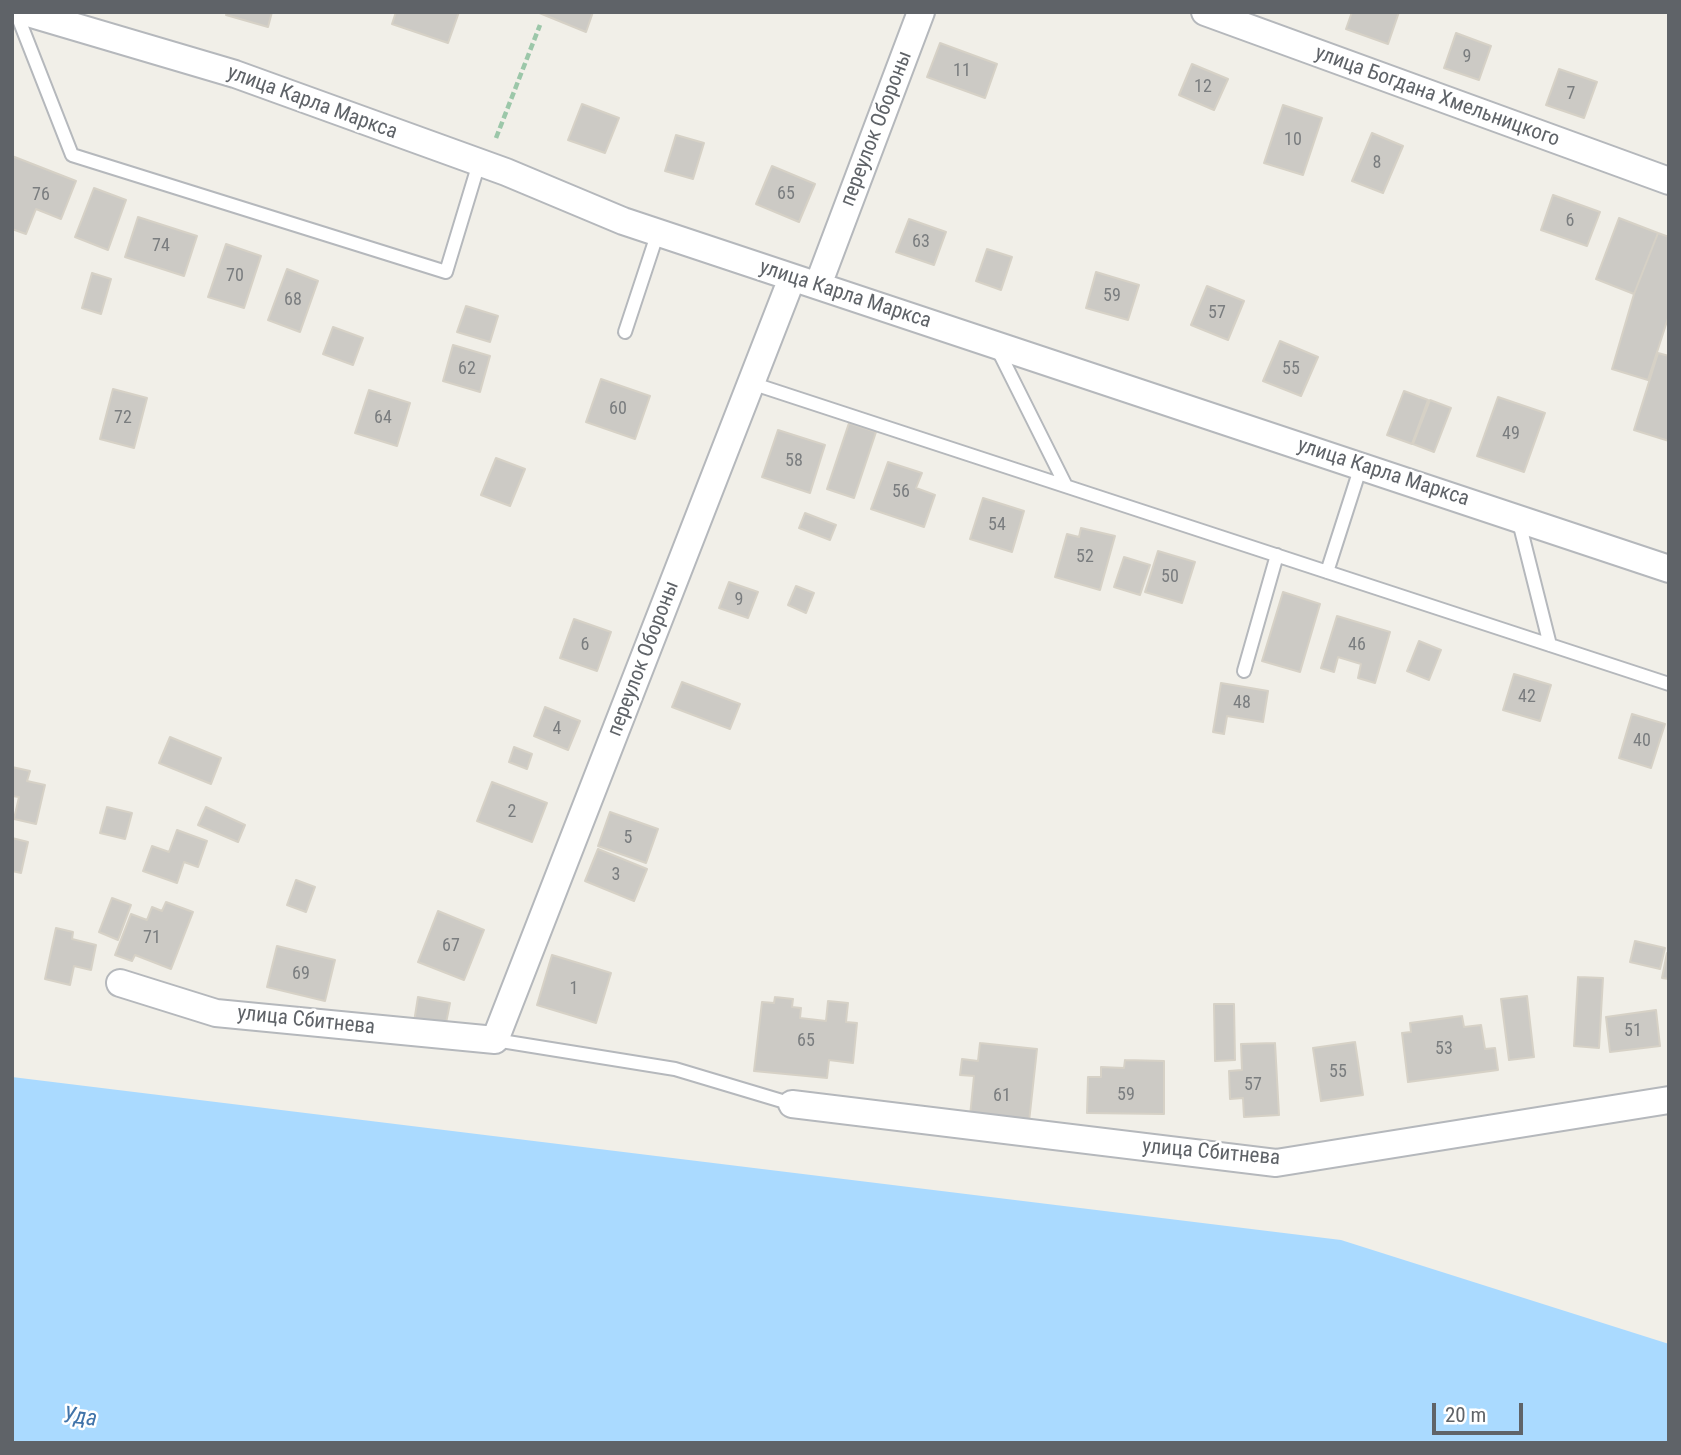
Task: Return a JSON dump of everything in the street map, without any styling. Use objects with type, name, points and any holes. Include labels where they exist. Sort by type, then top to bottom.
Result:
[{"type":"street","name":"улица Карла Маркса","points":[[25,12],[235,74],[482,164],[658,232],[1669,569]]},
{"type":"street","name":"переулок Обороны","points":[[818,285],[921,12]]},
{"type":"street","name":"улица Богдана Хмельницкого","points":[[1205,12],[1669,181]]},
{"type":"street","name":"переулок Обороны","points":[[495,1040],[793,278]]},
{"type":"street","name":"улица Сбитнева","points":[[120,983],[216,1013],[495,1040]]},
{"type":"street","name":"улица Сбитнева","points":[[792,1104],[1276,1163],[1669,1100]]},
{"type":"lane","points":[[16,12],[72,155],[446,271],[482,164]]},
{"type":"lane","points":[[625,332],[658,232]]},
{"type":"lane","points":[[995,345],[1066,486]]},
{"type":"lane","points":[[751,383],[1669,684]]},
{"type":"lane","points":[[1327,572],[1361,466]]},
{"type":"lane","points":[[1518,518],[1550,645]]},
{"type":"lane","points":[[1244,671],[1277,555]]},
{"type":"lane","points":[[495,1040],[675,1069],[792,1104]]},
{"type":"path","points":[[482,164],[540,25]]},
{"type":"water","name":"Уда","points":[[12,1077],[1341,1240],[1669,1344],[1669,1443],[12,1443]]},
{"type":"building","points":[[227,12],[272,12],[268,27],[226,15]]},
{"type":"building","points":[[396,12],[459,12],[448,43],[392,24]]},
{"type":"building","points":[[537,12],[593,12],[586,32]]},
{"type":"building","points":[[1352,12],[1399,12],[1388,44],[1346,29]]},
{"type":"building","points":[[1456,33],[1491,46],[1479,80],[1444,68]]},
{"type":"building","points":[[940,43],[997,64],[985,98],[927,77]]},
{"type":"building","points":[[1192,64],[1228,79],[1214,110],[1179,95]]},
{"type":"building","points":[[1559,69],[1597,82],[1584,118],[1546,105]]},
{"type":"building","points":[[582,104],[619,118],[605,153],[568,140]]},
{"type":"building","points":[[1283,105],[1322,118],[1303,175],[1264,163]]},
{"type":"building","points":[[1372,133],[1403,146],[1383,193],[1352,181]]},
{"type":"building","points":[[676,135],[704,143],[693,179],[665,171]]},
{"type":"building","points":[[12,156],[76,181],[61,219],[36,209],[26,234],[12,229]]},
{"type":"building","points":[[772,166],[815,184],[799,222],[756,204]]},
{"type":"building","points":[[94,188],[126,200],[108,250],[75,237]]},
{"type":"building","points":[[1553,195],[1600,212],[1587,246],[1541,230]]},
{"type":"building","points":[[138,217],[197,236],[184,276],[125,257]]},
{"type":"building","points":[[1619,218],[1658,233],[1634,294],[1596,279]]},
{"type":"building","points":[[909,219],[946,232],[934,265],[896,252]]},
{"type":"building","points":[[1658,233],[1669,237],[1669,315],[1648,380],[1612,369],[1634,294]]},
{"type":"building","points":[[226,244],[261,256],[244,308],[208,297]]},
{"type":"building","points":[[987,249],[1012,257],[1001,290],[976,281]]},
{"type":"building","points":[[287,269],[318,281],[300,332],[268,320]]},
{"type":"building","points":[[1096,272],[1139,285],[1128,320],[1086,308]]},
{"type":"building","points":[[92,273],[111,279],[101,314],[82,308]]},
{"type":"building","points":[[1207,286],[1244,301],[1228,340],[1191,325]]},
{"type":"building","points":[[466,306],[498,316],[490,342],[457,332]]},
{"type":"building","points":[[333,327],[363,338],[353,365],[323,354]]},
{"type":"building","points":[[1280,341],[1318,357],[1301,396],[1263,381]]},
{"type":"building","points":[[453,345],[490,356],[480,392],[443,381]]},
{"type":"building","points":[[1658,353],[1669,356],[1669,441],[1634,430]]},
{"type":"building","points":[[601,379],[650,396],[635,439],[586,422]]},
{"type":"building","points":[[113,389],[147,398],[134,448],[100,439]]},
{"type":"building","points":[[369,390],[410,403],[397,446],[355,433]]},
{"type":"building","points":[[1404,391],[1428,400],[1412,444],[1387,435]]},
{"type":"building","points":[[1498,397],[1545,413],[1524,472],[1477,456]]},
{"type":"building","points":[[1430,400],[1451,408],[1434,452],[1413,444]]},
{"type":"building","points":[[849,423],[876,432],[854,498],[827,489]]},
{"type":"building","points":[[778,430],[825,445],[810,493],[762,477]]},
{"type":"building","points":[[496,458],[525,469],[510,506],[481,495]]},
{"type":"building","points":[[888,462],[922,473],[916,488],[935,495],[924,527],[871,509]]},
{"type":"building","points":[[983,498],[1024,511],[1012,552],[970,539]]},
{"type":"building","points":[[805,513],[836,525],[830,540],[799,528]]},
{"type":"building","points":[[1081,528],[1115,536],[1100,590],[1055,577],[1067,534],[1079,537]]},
{"type":"building","points":[[1158,551],[1195,562],[1182,603],[1145,592]]},
{"type":"building","points":[[1124,557],[1150,565],[1140,595],[1114,587]]},
{"type":"building","points":[[729,582],[758,592],[748,618],[719,608]]},
{"type":"building","points":[[796,586],[814,593],[806,613],[788,605]]},
{"type":"building","points":[[1283,592],[1320,604],[1300,672],[1262,661]]},
{"type":"building","points":[[1337,616],[1390,632],[1375,683],[1358,678],[1361,664],[1338,657],[1334,672],[1321,668]]},
{"type":"building","points":[[574,619],[611,632],[597,671],[560,658]]},
{"type":"building","points":[[1419,641],[1441,650],[1429,680],[1407,671]]},
{"type":"building","points":[[1514,674],[1551,685],[1540,721],[1503,710]]},
{"type":"building","points":[[682,682],[740,704],[730,729],[672,707]]},
{"type":"building","points":[[1221,683],[1268,691],[1263,722],[1227,716],[1224,734],[1213,732]]},
{"type":"building","points":[[545,707],[580,721],[568,750],[534,736]]},
{"type":"building","points":[[1632,714],[1665,724],[1651,768],[1619,758]]},
{"type":"building","points":[[170,737],[221,758],[211,784],[159,763]]},
{"type":"building","points":[[514,747],[532,754],[527,769],[509,762]]},
{"type":"building","points":[[12,767],[30,771],[27,781],[45,785],[36,824],[14,819],[19,797],[12,796]]},
{"type":"building","points":[[492,782],[547,803],[532,842],[477,821]]},
{"type":"building","points":[[107,807],[132,813],[125,839],[100,833]]},
{"type":"building","points":[[206,807],[245,825],[238,842],[198,825]]},
{"type":"building","points":[[610,812],[658,829],[646,863],[598,846]]},
{"type":"building","points":[[177,830],[207,841],[198,867],[184,862],[177,883],[143,871],[152,846],[169,852]]},
{"type":"building","points":[[12,838],[28,842],[21,873],[12,871]]},
{"type":"building","points":[[598,849],[647,869],[634,901],[585,881]]},
{"type":"building","points":[[296,880],[315,887],[306,912],[287,905]]},
{"type":"building","points":[[112,898],[131,905],[118,940],[99,932]]},
{"type":"building","points":[[166,902],[193,912],[171,969],[135,955],[132,961],[115,955],[131,914],[147,920],[152,907],[162,911]]},
{"type":"building","points":[[438,911],[484,930],[464,980],[418,962]]},
{"type":"building","points":[[56,928],[73,932],[72,939],[96,945],[91,970],[74,966],[70,985],[45,979]]},
{"type":"building","points":[[1635,941],[1665,948],[1660,969],[1630,962]]},
{"type":"building","points":[[277,946],[335,960],[325,1001],[267,987]]},
{"type":"building","points":[[1667,953],[1669,954],[1669,979],[1662,978]]},
{"type":"building","points":[[552,955],[611,973],[596,1023],[537,1005]]},
{"type":"building","points":[[1578,977],[1603,978],[1599,1048],[1574,1046]]},
{"type":"building","points":[[1527,996],[1534,1057],[1509,1060],[1501,999]]},
{"type":"building","points":[[418,997],[450,1003],[445,1028],[414,1022]]},
{"type":"building","points":[[775,997],[793,999],[792,1007],[801,1008],[800,1018],[826,1021],[828,1001],[848,1003],[846,1022],[857,1023],[853,1063],[829,1060],[827,1078],[754,1071],[762,1002],[774,1003]]},
{"type":"building","points":[[1214,1004],[1234,1004],[1235,1060],[1215,1061]]},
{"type":"building","points":[[1656,1010],[1660,1046],[1610,1052],[1606,1017]]},
{"type":"building","points":[[1462,1016],[1464,1027],[1481,1025],[1485,1049],[1495,1048],[1498,1070],[1408,1082],[1402,1033],[1411,1032],[1410,1023]]},
{"type":"building","points":[[1355,1042],[1363,1095],[1321,1101],[1313,1048]]},
{"type":"building","points":[[980,1043],[1037,1049],[1029,1122],[970,1116],[974,1076],[960,1075],[962,1059],[978,1061]]},
{"type":"building","points":[[1275,1043],[1279,1115],[1244,1117],[1243,1098],[1230,1099],[1229,1071],[1242,1070],[1241,1044]]},
{"type":"building","points":[[1125,1060],[1164,1061],[1164,1114],[1087,1113],[1088,1077],[1101,1077],[1101,1067],[1124,1068]]}]
